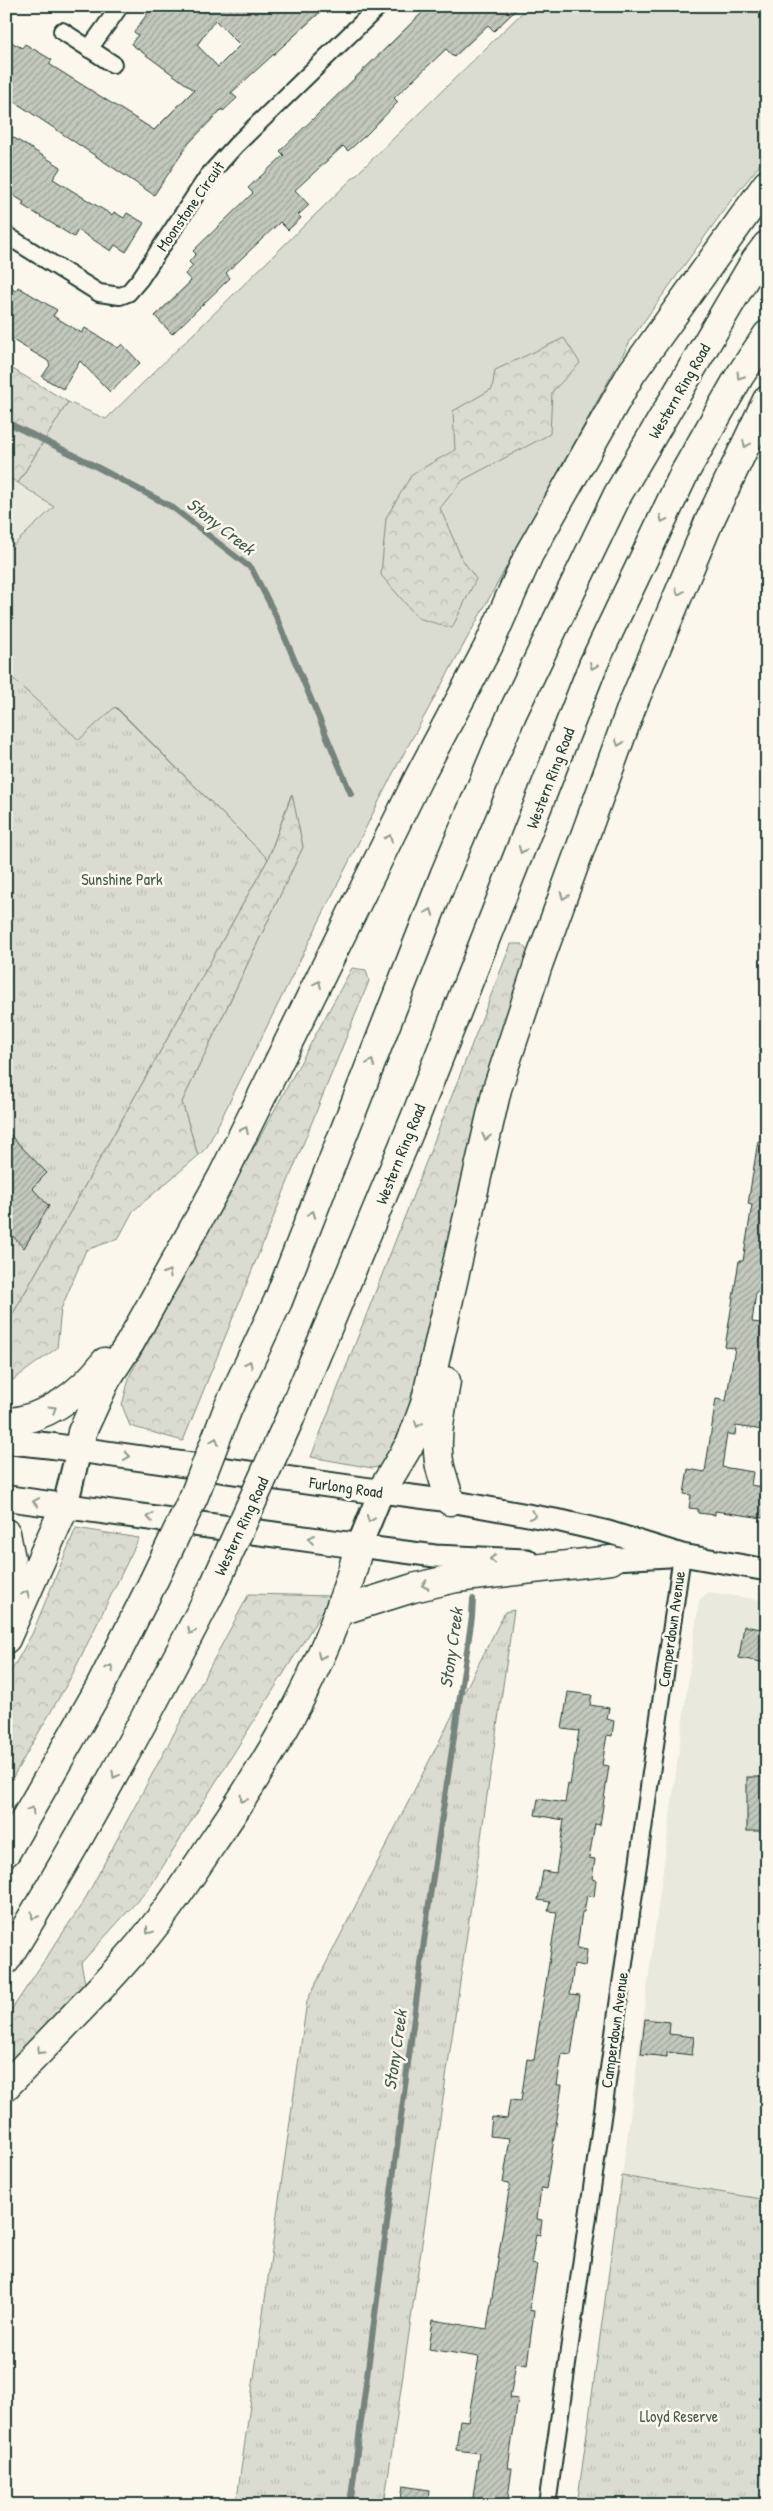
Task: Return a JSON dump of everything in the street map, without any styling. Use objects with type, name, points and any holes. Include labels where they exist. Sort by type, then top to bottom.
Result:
[{"type":"highway","points":[[79,1449],[82,1432],[102,1388],[130,1343],[222,1177],[419,777],[488,647],[530,554],[631,374],[767,184]]},
{"type":"highway","name":"Western Ring Road","points":[[6,1852],[99,1689],[194,1496],[228,1408],[278,1301],[444,876],[512,714],[618,494],[755,261],[767,245]]},
{"type":"highway","name":"Western Ring Road","points":[[6,1960],[96,1810],[213,1588],[290,1418],[415,1118],[593,665],[686,472],[739,377],[767,336]]},
{"type":"highway","points":[[381,1492],[411,1442],[425,1404],[497,1089],[538,965],[632,706],[708,524],[767,400]]},
{"type":"highway","points":[[450,1501],[440,1466],[439,1426],[475,1189]]},
{"type":"highway","points":[[6,1423],[46,1414],[72,1397],[93,1377],[144,1315]]},
{"type":"highway","points":[[6,1639],[65,1506]]},
{"type":"highway","points":[[6,1534],[11,1558],[6,1581]]},
{"type":"highway","points":[[6,2086],[127,1959],[190,1878],[240,1803],[288,1724],[313,1676],[340,1612],[359,1546]]},
{"type":"highway","points":[[340,1612],[413,1588],[456,1578],[611,1560]]},
{"type":"main road","name":"Furlong Road","points":[[6,1441],[79,1449],[381,1492]]},
{"type":"main road","points":[[65,1506],[79,1449]]},
{"type":"main road","points":[[359,1546],[381,1492]]},
{"type":"main road","name":"Furlong Road","points":[[6,1498],[359,1546]]},
{"type":"street","points":[[89,49],[120,6]]},
{"type":"street","name":"Moonstone Circuit","points":[[6,234],[99,293],[120,296],[128,292],[140,279],[208,176],[236,145],[379,6]]},
{"type":"street","points":[[62,31],[113,64]]},
{"type":"street","name":"Furlong Road","points":[[381,1492],[450,1501],[561,1521],[608,1532],[682,1554],[767,1570]]},
{"type":"street","name":"Furlong Road","points":[[359,1546],[435,1556],[475,1558],[611,1560],[682,1554]]},
{"type":"street","name":"Camperdown Avenue","points":[[547,2505],[682,1554]]},
{"type":"shaded area","points":[[6,476],[54,507],[6,552]]},
{"type":"shaded area","points":[[709,1592],[767,1601],[767,2200],[622,2176],[699,1600]]},
{"type":"green space","points":[[529,6],[767,6],[767,156],[729,203],[632,338],[391,777],[207,1147],[198,1156],[182,1102],[303,847],[291,795],[268,859],[116,707],[79,741],[6,672],[6,552],[54,507],[18,483],[68,402],[106,419]]},
{"type":"green space","points":[[564,338],[580,363],[552,392],[550,434],[463,480],[440,508],[462,559],[476,579],[452,628],[418,618],[381,575],[386,518],[412,474],[455,450],[453,411],[492,389],[495,370]]},
{"type":"green space","points":[[6,365],[68,402],[18,483],[6,476]]},
{"type":"green space","name":"Sunshine Park","points":[[6,672],[79,740],[115,707],[268,859],[6,1326]]},
{"type":"green space","points":[[292,794],[303,847],[182,1102],[198,1156],[133,1211],[118,1239],[86,1250],[61,1309],[57,1348],[6,1385],[6,1326],[268,859]]},
{"type":"green space","points":[[511,944],[522,944],[528,952],[414,1399],[397,1442],[384,1466],[372,1468],[311,1457]]},
{"type":"green space","points":[[352,968],[366,970],[369,981],[183,1441],[130,1426],[122,1405],[130,1375]]},
{"type":"green space","points":[[76,1528],[139,1538],[71,1677],[6,1789],[6,1680],[32,1634]]},
{"type":"green space","points":[[249,1594],[332,1596],[150,1887],[81,1963],[85,1983],[6,2072],[6,2018],[84,1901]]},
{"type":"green space","points":[[514,1610],[384,2505],[236,2505],[307,2001],[505,1612]]},
{"type":"green space","name":"Lloyd Reserve","points":[[622,2176],[767,2200],[767,2505],[577,2505]]},
{"type":"building","points":[[153,6],[327,6],[231,93],[237,98],[223,111],[222,109],[189,143],[154,195],[6,96],[6,39],[22,48],[25,44],[52,60],[49,64],[154,130],[194,90],[131,44],[138,35],[134,32]],"holes":[[[215,20],[240,45],[218,67],[197,45]]]},
{"type":"building","points":[[429,6],[520,6],[494,31],[488,25],[454,57],[446,49],[394,98],[398,102],[367,134],[348,151],[343,146],[295,190],[309,205],[298,215],[301,218],[288,230],[280,222],[226,273],[230,278],[172,334],[155,316],[191,281],[185,274],[193,266],[189,262],[196,254],[193,251],[253,193],[248,188],[284,155],[280,151]]},
{"type":"building","points":[[6,133],[61,167],[53,179],[112,215],[114,212],[124,218],[127,213],[144,223],[126,252],[115,245],[111,251],[78,230],[74,237],[22,205],[24,202],[6,191]]},
{"type":"building","points":[[6,286],[16,291],[18,287],[57,310],[53,316],[82,333],[85,328],[118,348],[122,344],[140,363],[110,392],[80,361],[63,389],[42,377],[50,365],[48,361],[6,336]]},
{"type":"building","points":[[6,1131],[47,1173],[32,1188],[49,1206],[24,1248],[6,1229]]},
{"type":"building","points":[[758,1141],[767,1142],[767,1293],[756,1292],[752,1322],[761,1323],[761,1327],[767,1328],[767,1408],[763,1430],[736,1426],[735,1435],[727,1434],[722,1467],[753,1472],[751,1485],[767,1488],[763,1518],[715,1511],[715,1515],[698,1513],[698,1509],[689,1508],[691,1495],[684,1494],[688,1469],[705,1472],[716,1399],[726,1401],[735,1348],[725,1347],[739,1261],[743,1261],[752,1205],[748,1204]]},
{"type":"building","points":[[744,1626],[767,1630],[767,1663],[739,1658]]},
{"type":"building","points":[[568,1692],[592,1695],[590,1705],[609,1708],[607,1719],[614,1721],[612,1736],[607,1735],[602,1765],[609,1766],[600,1825],[595,1824],[589,1858],[595,1859],[592,1879],[596,1880],[594,1897],[587,1895],[584,1912],[582,1912],[577,1948],[587,1950],[585,1966],[574,1964],[570,1994],[580,1995],[571,2055],[562,2054],[557,2085],[562,2085],[553,2145],[546,2189],[541,2188],[537,2219],[542,2220],[540,2235],[536,2234],[531,2264],[537,2265],[529,2310],[534,2311],[527,2365],[516,2363],[510,2398],[518,2399],[508,2468],[512,2468],[507,2505],[472,2505],[479,2453],[456,2450],[460,2420],[468,2421],[479,2357],[429,2349],[433,2320],[487,2329],[510,2184],[503,2183],[510,2138],[490,2136],[492,2117],[507,2119],[510,2100],[521,2101],[527,2059],[534,2060],[557,1912],[548,1911],[550,1902],[538,1900],[543,1871],[556,1873],[564,1820],[535,1815],[538,1799],[565,1803],[568,1784],[570,1785],[579,1731],[562,1729]]},
{"type":"building","points":[[747,1777],[767,1777],[767,1831],[747,1831]]},
{"type":"building","points":[[645,2019],[670,2022],[669,2034],[694,2037],[692,2055],[667,2052],[667,2057],[641,2054]]},
{"type":"building","points":[[403,2486],[429,2490],[427,2505],[400,2505]]},
{"type":"waterway","name":"Stony Creek","points":[[6,422],[80,458],[172,507],[252,569],[275,614],[351,794]]},
{"type":"waterway","name":"Stony Creek","points":[[350,2505],[430,1896],[472,1617],[473,1599]]}]
